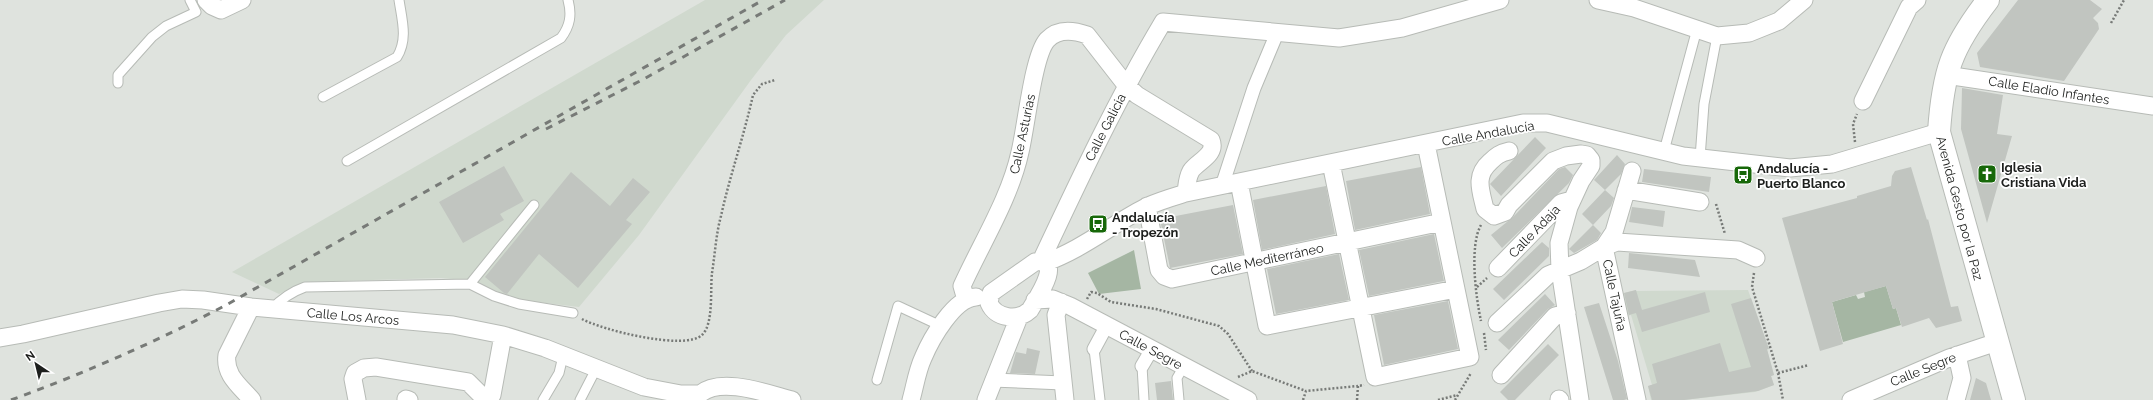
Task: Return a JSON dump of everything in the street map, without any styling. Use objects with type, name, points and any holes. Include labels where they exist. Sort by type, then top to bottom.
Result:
[{"type":"main road","name":"Avenida Gesto por la Paz","points":[[1988,0],[1960,41],[1946,74],[1939,132],[2014,400]]},
{"type":"street","points":[[206,0],[212,6],[221,10],[242,0]]},
{"type":"street","points":[[1222,186],[1254,88],[1277,32],[1340,38],[1402,28],[1500,0]]},
{"type":"street","points":[[1598,0],[1634,8],[1717,36],[1749,33],[1779,21],[1804,0]]},
{"type":"street","points":[[1863,101],[1909,7],[1917,0]]},
{"type":"street","name":"Calle Galicia","points":[[1045,271],[1053,236],[1081,173],[1126,85],[1163,22],[1277,32]]},
{"type":"street","name":"Calle Asturias","points":[[966,300],[962,286],[1015,173],[1029,99],[1042,49],[1047,40],[1066,30],[1077,31],[1087,35],[1126,85]]},
{"type":"street","name":"Calle Eladio Infantes","points":[[1946,74],[2153,106]]},
{"type":"street","points":[[1126,85],[1137,95],[1211,140],[1212,150],[1191,171],[1187,180],[1186,193]]},
{"type":"street","name":"Calle Andalucía","points":[[1045,271],[1068,253],[1147,206],[1186,193],[1523,124],[1547,123],[1664,151],[1700,158],[1790,168],[1832,164],[1939,132]]},
{"type":"street","points":[[1331,163],[1375,377],[1470,356],[1426,144]]},
{"type":"street","points":[[1509,151],[1499,153],[1481,171],[1479,182],[1487,212],[1494,216],[1506,212],[1509,205],[1553,161],[1566,156],[1584,154],[1591,160],[1591,166],[1581,181],[1572,200],[1559,244],[1560,270],[1580,400]]},
{"type":"street","name":"Calle Tajuña","points":[[1632,171],[1614,232],[1604,246],[1637,400]]},
{"type":"street","points":[[1239,182],[1267,326],[1456,289]]},
{"type":"street","points":[[1626,190],[1700,202]]},
{"type":"street","name":"Calle Adaja","points":[[1498,268],[1561,203],[1572,200]]},
{"type":"street","name":"Calle Mediterráneo","points":[[1147,206],[1158,266],[1164,276],[1177,278],[1442,222]]},
{"type":"street","points":[[1053,236],[1054,246],[1060,254],[1068,253]]},
{"type":"street","points":[[1497,322],[1548,275],[1581,261],[1604,246],[1617,242],[1738,250],[1756,258]]},
{"type":"street","points":[[1031,263],[1045,271],[1030,310],[1019,317],[1007,317],[999,314],[990,306],[989,298],[994,290],[1031,263]]},
{"type":"street","points":[[992,380],[1064,392],[1056,315],[1057,301],[1048,293],[1045,271]]},
{"type":"street","points":[[911,400],[922,360],[941,326],[958,306],[966,300],[974,297],[989,298]]},
{"type":"street","name":"Calle Los Arcos","points":[[0,338],[182,299],[203,300],[251,307],[453,325],[503,336],[563,356],[644,387],[700,397],[707,388],[726,386],[745,388],[792,400]]},
{"type":"street","name":"Calle Segre","points":[[1035,300],[1057,301],[1078,310],[1248,400]]},
{"type":"street","points":[[251,307],[227,354],[226,362],[230,376],[252,400]]},
{"type":"street","points":[[1501,375],[1554,316],[1567,313]]},
{"type":"street","points":[[986,400],[992,380],[1019,317]]},
{"type":"street","points":[[1094,349],[1107,325]]},
{"type":"street","points":[[357,400],[353,379],[355,373],[364,368],[376,367],[468,382],[487,398],[503,336]]},
{"type":"street","name":"Calle Segre","points":[[1851,400],[1957,355],[1997,342]]},
{"type":"street","points":[[1142,366],[1152,349]]},
{"type":"street","points":[[1956,400],[1962,378],[1957,355]]},
{"type":"lane","points":[[118,83],[118,75],[152,37],[166,26],[196,12],[190,0]]},
{"type":"lane","points":[[323,97],[397,57],[405,38],[399,0]]},
{"type":"lane","points":[[347,161],[561,38],[567,29],[570,19],[568,0]]},
{"type":"lane","points":[[1664,151],[1697,29]]},
{"type":"lane","points":[[1700,158],[1704,104],[1717,36]]},
{"type":"lane","points":[[470,284],[534,205]]},
{"type":"lane","points":[[272,309],[282,298],[305,287],[470,284],[494,296],[519,304],[573,313]]},
{"type":"lane","points":[[877,380],[898,306],[941,326]]},
{"type":"lane","points":[[1094,349],[1100,400]]},
{"type":"lane","points":[[543,400],[559,373],[563,356]]},
{"type":"lane","points":[[1142,366],[1144,400]]},
{"type":"lane","points":[[1179,400],[1177,378],[1184,366]]},
{"type":"lane","points":[[580,400],[596,369]]},
{"type":"path","points":[[2111,24],[2124,0]]},
{"type":"path","points":[[573,313],[602,326],[658,340],[689,341],[702,335],[709,323],[711,280],[720,217],[753,95],[762,84],[775,80]]},
{"type":"path","points":[[1856,156],[1852,124],[1863,101]]},
{"type":"path","points":[[1700,202],[1715,202],[1730,250]]},
{"type":"path","points":[[1756,258],[1752,287],[1778,374],[1783,400]]},
{"type":"path","points":[[1078,310],[1091,292],[1097,293],[1111,302],[1156,309],[1219,326],[1228,334],[1252,371],[1306,391],[1358,386]]},
{"type":"path","points":[[1778,374],[1808,364]]},
{"type":"path","points":[[1229,390],[1238,376],[1252,371]]},
{"type":"path","points":[[1303,400],[1306,391]]},
{"type":"path","points":[[1438,400],[1458,395]]},
{"type":"shaded area","points":[[705,0],[824,0],[786,35],[751,80],[639,235],[579,307],[512,299],[476,281],[441,278],[304,282],[279,294],[232,272]]},
{"type":"shaded area","points":[[1636,290],[1748,290],[1769,349],[1767,350],[1774,375],[1771,376],[1774,385],[1755,392],[1684,400],[1651,400],[1648,386],[1652,385],[1631,315],[1627,316],[1620,294]]},
{"type":"green space","points":[[1134,250],[1141,289],[1099,294],[1088,273]]},
{"type":"green space","points":[[1886,286],[1893,309],[1896,308],[1901,325],[1843,342],[1832,302],[1856,295],[1858,299],[1865,297],[1864,292]]},
{"type":"building","points":[[2018,0],[2090,0],[2102,9],[2093,18],[2098,23],[2099,29],[2064,81],[1980,67],[1977,53]]},
{"type":"building","points":[[1962,88],[2003,95],[1997,134],[2012,136],[1987,223],[1961,129]]},
{"type":"building","points":[[1535,137],[1546,148],[1501,196],[1490,184]]},
{"type":"building","points":[[1617,155],[1625,164],[1621,174],[1605,190],[1594,180]]},
{"type":"building","points":[[504,166],[524,201],[500,214],[504,220],[463,243],[439,202]]},
{"type":"building","points":[[1421,167],[1430,214],[1355,230],[1346,181]]},
{"type":"building","points":[[1565,167],[1573,175],[1569,183],[1502,248],[1491,235],[1513,217],[1559,169]]},
{"type":"building","points":[[1911,167],[1927,220],[1928,219],[1951,307],[1958,306],[1962,321],[1936,328],[1929,318],[1902,327],[1896,308],[1893,309],[1886,286],[1832,302],[1843,344],[1820,351],[1782,218],[1857,198],[1857,196],[1891,186],[1892,176],[1895,171]]},
{"type":"building","points":[[1644,169],[1711,177],[1709,192],[1642,182]]},
{"type":"building","points":[[571,172],[610,206],[633,178],[650,192],[626,220],[632,224],[578,288],[539,254],[507,294],[504,293],[485,277]]},
{"type":"building","points":[[1326,186],[1335,234],[1262,250],[1253,200]]},
{"type":"building","points":[[1605,190],[1614,198],[1611,206],[1593,225],[1582,214]]},
{"type":"building","points":[[1233,205],[1243,254],[1170,268],[1160,219]]},
{"type":"building","points":[[1632,207],[1665,211],[1663,227],[1629,222]]},
{"type":"building","points":[[1593,225],[1601,233],[1597,240],[1574,253],[1569,249]]},
{"type":"building","points":[[1434,234],[1444,281],[1369,296],[1359,250]]},
{"type":"building","points":[[1542,242],[1549,248],[1549,256],[1504,300],[1493,289]]},
{"type":"building","points":[[1629,253],[1695,260],[1700,277],[1628,268]]},
{"type":"building","points":[[1339,254],[1349,300],[1276,314],[1267,269]]},
{"type":"building","points":[[1636,290],[1642,310],[1705,292],[1710,312],[1642,332],[1636,313],[1629,315],[1624,293]]},
{"type":"building","points":[[1545,294],[1555,305],[1548,309],[1509,350],[1498,340]]},
{"type":"building","points":[[1751,298],[1769,349],[1767,349],[1774,375],[1771,376],[1774,385],[1758,391],[1684,400],[1652,400],[1648,386],[1657,383],[1652,364],[1720,343],[1729,372],[1751,367],[1731,304]]},
{"type":"building","points":[[1448,301],[1458,349],[1384,365],[1374,315]]},
{"type":"building","points":[[1599,303],[1618,361],[1627,399],[1624,400],[1613,400],[1584,307]]},
{"type":"building","points":[[1548,344],[1559,355],[1515,400],[1508,400],[1500,392]]},
{"type":"building","points":[[1027,348],[1040,351],[1035,374],[1010,373],[1016,352],[1026,354]]},
{"type":"building","points":[[1976,378],[1986,383],[1991,400],[1970,400]]},
{"type":"building","points":[[1171,381],[1173,400],[1157,400],[1155,383]]},
{"type":"railway","points":[[11,400],[121,356],[228,304],[763,0]]},
{"type":"railway","points":[[546,129],[642,80],[785,0]]},
{"type":"place","name":"Iglesia Cristiana Vida","points":[[1987,174]]},
{"type":"place","name":"Andalucía - Puerto Blanco","points":[[1743,175]]},
{"type":"place","name":"Andalucía - Tropezón","points":[[1098,224]]}]
